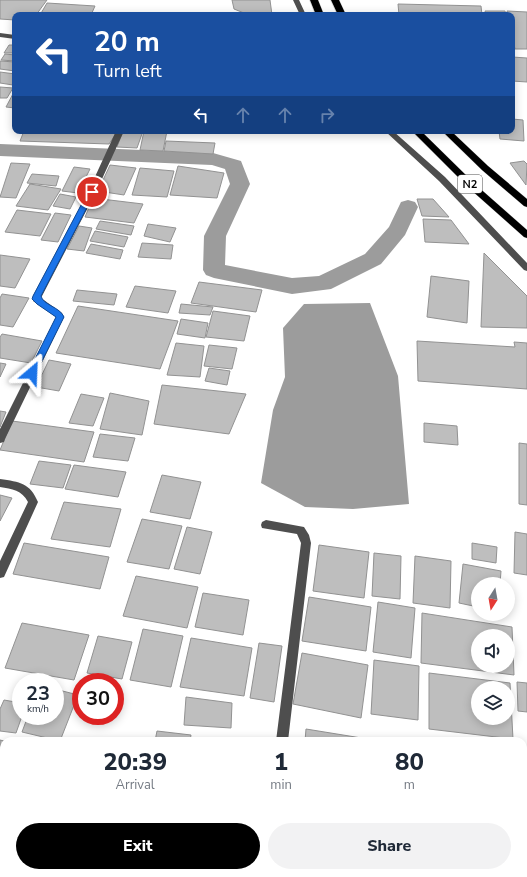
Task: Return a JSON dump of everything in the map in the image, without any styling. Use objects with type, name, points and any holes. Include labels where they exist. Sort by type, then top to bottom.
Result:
[{"type":"highway","points":[[314,0],[319,12]]},
{"type":"highway","points":[[335,0],[341,12]]},
{"type":"highway","name":"N2","points":[[419,134],[527,235]]},
{"type":"highway","name":"N2","points":[[449,134],[485,168],[527,204]]},
{"type":"street","points":[[296,0],[302,12]]},
{"type":"street","points":[[0,35],[12,36]]},
{"type":"street","points":[[0,439],[60,317],[59,314],[36,299],[37,296],[106,164],[118,134]]},
{"type":"street","points":[[392,134],[442,179],[527,268]]},
{"type":"street","points":[[0,483],[23,488],[30,493],[33,502],[0,573]]},
{"type":"street","points":[[266,525],[300,530],[304,535],[306,543],[282,737]]},
{"type":"shaded area","points":[[370,303],[398,376],[409,504],[353,509],[305,507],[261,483],[273,410],[285,377],[283,328],[304,304]]},
{"type":"building","points":[[0,0],[47,0],[38,12],[12,12],[12,20],[0,19]]},
{"type":"building","points":[[232,0],[270,0],[272,12],[242,12],[234,9]]},
{"type":"building","points":[[47,3],[95,6],[92,12],[42,12]]},
{"type":"building","points":[[398,4],[481,6],[482,12],[399,12]]},
{"type":"building","points":[[485,11],[505,12],[485,12]]},
{"type":"building","points":[[507,11],[527,12],[527,49],[515,49],[515,12]]},
{"type":"building","points":[[9,45],[12,45],[12,53],[4,53]]},
{"type":"building","points":[[5,54],[12,55],[12,61],[1,60]]},
{"type":"building","points":[[515,57],[527,58],[527,82],[515,81]]},
{"type":"building","points":[[0,61],[12,62],[12,71],[0,69]]},
{"type":"building","points":[[0,72],[12,74],[12,85],[0,83]]},
{"type":"building","points":[[0,87],[12,88],[7,98],[0,98]]},
{"type":"building","points":[[12,96],[12,108],[6,107]]},
{"type":"building","points":[[515,119],[523,120],[524,141],[500,139],[499,134],[515,134]]},
{"type":"building","points":[[23,134],[116,134],[109,144],[20,141]]},
{"type":"building","points":[[122,134],[142,134],[137,148],[117,147]]},
{"type":"building","points":[[143,134],[166,134],[163,151],[140,150]]},
{"type":"building","points":[[166,141],[215,143],[213,154],[164,151]]},
{"type":"building","points":[[524,161],[527,164],[526,185],[510,163]]},
{"type":"building","points":[[11,163],[30,164],[16,198],[0,197]]},
{"type":"building","points":[[110,165],[136,168],[124,195],[98,191]]},
{"type":"building","points":[[178,166],[224,173],[217,198],[170,195]]},
{"type":"building","points":[[74,167],[90,169],[78,193],[62,191]]},
{"type":"building","points":[[140,168],[174,171],[167,197],[132,195]]},
{"type":"building","points":[[32,174],[59,176],[56,186],[27,183]]},
{"type":"building","points":[[30,184],[61,189],[48,210],[16,206]]},
{"type":"building","points":[[60,194],[76,197],[70,209],[53,206]]},
{"type":"building","points":[[93,198],[143,204],[134,223],[85,217]]},
{"type":"building","points":[[417,199],[433,199],[449,217],[422,216]]},
{"type":"building","points":[[17,210],[51,214],[40,236],[5,232]]},
{"type":"building","points":[[55,213],[71,215],[58,242],[41,240]]},
{"type":"building","points":[[423,219],[451,220],[469,244],[425,242]]},
{"type":"building","points":[[100,221],[134,226],[131,235],[96,229]]},
{"type":"building","points":[[148,224],[176,228],[170,242],[144,236]]},
{"type":"building","points":[[79,226],[92,228],[84,251],[67,249]]},
{"type":"building","points":[[95,231],[128,237],[124,247],[90,241]]},
{"type":"building","points":[[142,243],[173,245],[171,259],[138,257]]},
{"type":"building","points":[[91,244],[123,250],[120,259],[86,253]]},
{"type":"building","points":[[484,253],[527,296],[527,328],[481,327]]},
{"type":"building","points":[[0,255],[30,259],[15,288],[0,286]]},
{"type":"building","points":[[431,276],[469,281],[467,323],[427,317]]},
{"type":"building","points":[[199,282],[262,290],[256,312],[191,303]]},
{"type":"building","points":[[135,286],[176,291],[168,313],[126,307]]},
{"type":"building","points":[[77,290],[117,294],[114,305],[73,301]]},
{"type":"building","points":[[2,294],[29,298],[13,327],[0,325],[0,298]]},
{"type":"building","points":[[181,304],[213,307],[210,315],[179,313]]},
{"type":"building","points":[[78,306],[178,321],[160,369],[56,353]]},
{"type":"building","points":[[213,311],[250,316],[244,341],[206,337]]},
{"type":"building","points":[[181,319],[208,323],[205,338],[177,334]]},
{"type":"building","points":[[2,334],[42,341],[31,363],[0,358],[0,337]]},
{"type":"building","points":[[417,341],[515,347],[514,342],[527,343],[527,389],[418,381]]},
{"type":"building","points":[[176,343],[204,346],[200,377],[167,375]]},
{"type":"building","points":[[209,345],[237,348],[232,369],[204,366]]},
{"type":"building","points":[[49,360],[71,364],[59,391],[36,387]]},
{"type":"building","points":[[0,363],[6,364],[0,377]]},
{"type":"building","points":[[209,368],[230,371],[227,385],[205,381]]},
{"type":"building","points":[[162,385],[246,394],[229,434],[154,424]]},
{"type":"building","points":[[110,393],[149,401],[142,435],[100,429]]},
{"type":"building","points":[[81,394],[104,398],[93,426],[69,423]]},
{"type":"building","points":[[0,411],[6,412],[0,427]]},
{"type":"building","points":[[12,421],[94,432],[84,462],[0,450]]},
{"type":"building","points":[[424,423],[457,426],[458,445],[424,442]]},
{"type":"building","points":[[100,434],[135,438],[128,461],[93,457]]},
{"type":"building","points":[[519,443],[527,444],[527,505],[519,504]]},
{"type":"building","points":[[39,461],[71,465],[63,488],[30,484]]},
{"type":"building","points":[[74,465],[126,472],[118,497],[65,489]]},
{"type":"building","points":[[162,475],[201,482],[190,519],[150,512]]},
{"type":"building","points":[[0,495],[12,498],[0,521]]},
{"type":"building","points":[[64,502],[121,509],[110,547],[51,539]]},
{"type":"building","points":[[142,519],[182,526],[169,569],[127,562]]},
{"type":"building","points":[[187,527],[212,532],[200,574],[174,569]]},
{"type":"building","points":[[515,532],[527,534],[527,575],[514,573]]},
{"type":"building","points":[[24,543],[109,557],[100,589],[13,574]]},
{"type":"building","points":[[472,543],[497,547],[496,563],[472,559]]},
{"type":"building","points":[[319,545],[369,552],[364,598],[313,591]]},
{"type":"building","points":[[374,553],[401,556],[400,599],[372,596]]},
{"type":"building","points":[[415,556],[451,561],[450,608],[413,603]]},
{"type":"building","points":[[463,564],[501,571],[501,577],[471,577],[471,606],[459,603]]},
{"type":"building","points":[[136,576],[198,587],[187,628],[123,616]]},
{"type":"building","points":[[203,593],[249,600],[243,635],[195,627]]},
{"type":"building","points":[[309,597],[371,607],[366,651],[302,641]]},
{"type":"building","points":[[378,602],[415,608],[411,658],[373,652]]},
{"type":"building","points":[[422,613],[512,627],[512,629],[471,629],[471,669],[421,663]]},
{"type":"building","points":[[22,623],[89,635],[76,673],[72,673],[72,680],[64,678],[64,673],[34,673],[5,668]]},
{"type":"building","points":[[143,629],[183,636],[171,687],[130,680]]},
{"type":"building","points":[[98,636],[132,642],[124,673],[87,673]]},
{"type":"building","points":[[191,638],[252,648],[244,696],[180,687]]},
{"type":"building","points":[[259,643],[282,646],[274,702],[250,698]]},
{"type":"building","points":[[302,653],[368,665],[361,718],[293,704]]},
{"type":"building","points":[[374,660],[419,666],[418,720],[371,714]]},
{"type":"building","points":[[429,673],[494,681],[471,681],[471,725],[512,725],[513,737],[496,737],[429,729]]},
{"type":"building","points":[[498,673],[514,673],[514,675]]},
{"type":"building","points":[[517,682],[527,683],[527,712],[518,711]]},
{"type":"building","points":[[64,691],[72,693],[72,710],[62,737],[43,737],[22,732],[25,725],[64,725]]},
{"type":"building","points":[[186,697],[232,703],[231,728],[184,725]]},
{"type":"building","points":[[4,700],[12,701],[12,725],[19,725],[16,733],[0,731],[0,709]]},
{"type":"building","points":[[306,729],[355,737],[305,737]]},
{"type":"building","points":[[157,731],[191,735],[191,737],[156,737]]},
{"type":"waterway","points":[[0,150],[213,159],[234,165],[240,184],[215,236],[214,270],[292,286],[323,283],[373,259],[398,230],[408,207]]},
{"type":"route","points":[[32,373],[60,317],[59,314],[36,299],[92,192]]}]
